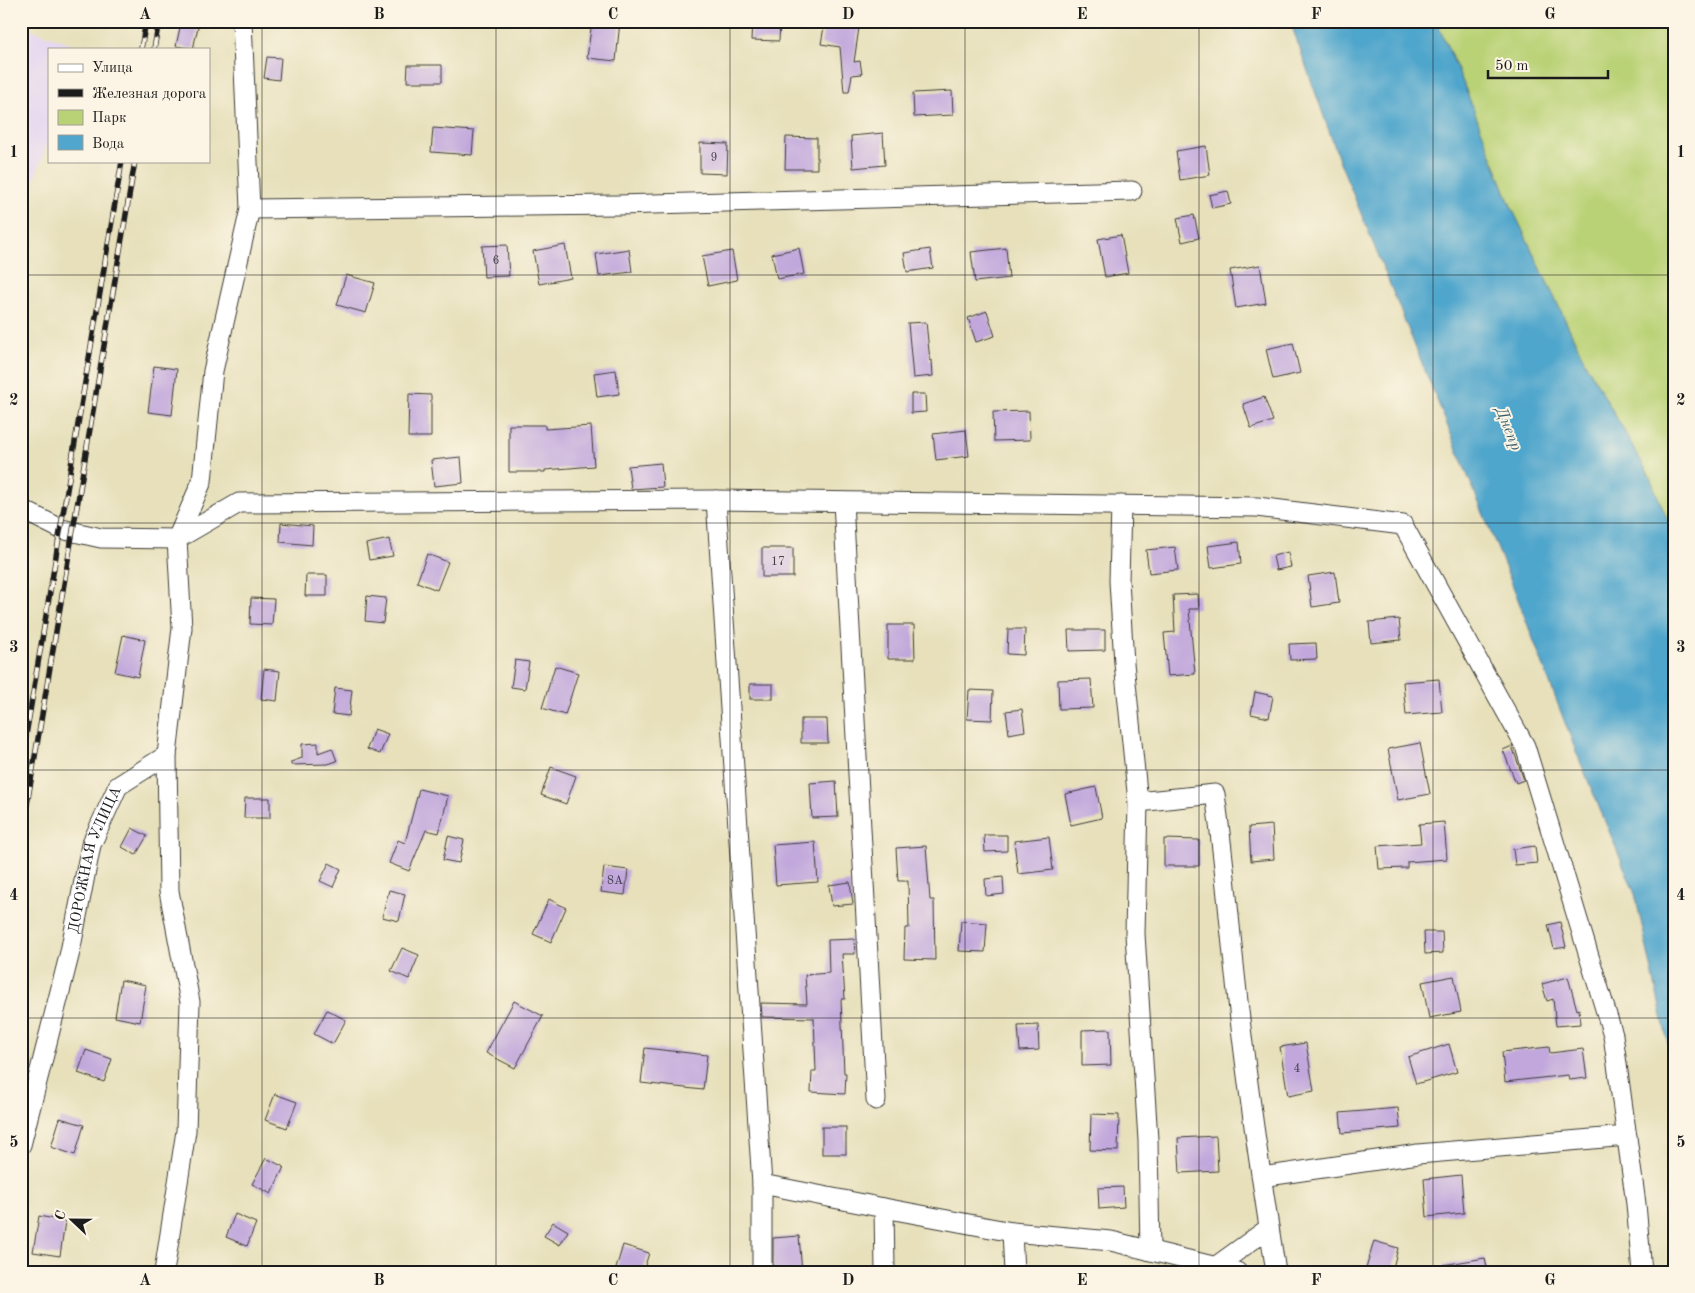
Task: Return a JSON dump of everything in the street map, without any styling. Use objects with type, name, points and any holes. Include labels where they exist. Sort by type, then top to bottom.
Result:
[{"type":"street","points":[[164,1272],[186,1131],[190,1002],[169,891],[167,755],[182,628],[177,538],[202,481],[213,372],[250,210],[242,21]]},
{"type":"street","points":[[250,210],[618,205],[1132,191]]},
{"type":"street","points":[[716,500],[762,1184],[762,1272]]},
{"type":"street","points":[[21,509],[61,529],[101,538],[177,538],[239,503],[716,500],[1257,507],[1403,525],[1524,746],[1613,1035],[1636,1204],[1642,1272]]},
{"type":"street","points":[[843,502],[876,1100]]},
{"type":"street","points":[[1121,505],[1120,581],[1124,663],[1138,802],[1135,934],[1148,1140],[1150,1251]]},
{"type":"street","name":"ДОРОЖНАЯ УЛИЦА","points":[[21,1144],[70,952],[91,845],[118,786],[167,755]]},
{"type":"street","points":[[1138,802],[1215,794],[1223,850],[1236,984],[1276,1272]]},
{"type":"street","points":[[1262,1177],[1418,1154],[1627,1136]]},
{"type":"street","points":[[762,1184],[1012,1232],[1111,1242],[1237,1272]]},
{"type":"street","points":[[884,1208],[885,1272]]},
{"type":"street","points":[[1216,1268],[1269,1228]]},
{"type":"street","points":[[1012,1232],[1014,1272]]},
{"type":"shaded area","points":[[21,26],[83,48],[48,48],[48,143],[21,215]]},
{"type":"green space","points":[[1436,21],[1674,21],[1674,536],[1649,475],[1586,364],[1510,204],[1462,80]]},
{"type":"water","name":"Днепр","points":[[1290,21],[1436,21],[1462,80],[1510,204],[1586,364],[1649,475],[1674,536],[1674,1071],[1635,894],[1575,749],[1514,589],[1340,162]]},
{"type":"building","points":[[592,21],[620,21],[616,61],[587,58]]},
{"type":"building","points":[[752,21],[780,21],[779,41],[751,40]]},
{"type":"building","points":[[825,21],[860,21],[854,62],[860,61],[862,74],[852,75],[849,92],[844,92],[840,47],[821,44]]},
{"type":"building","points":[[181,23],[198,27],[193,48],[176,46]]},
{"type":"building","points":[[267,57],[281,58],[279,80],[264,78]]},
{"type":"building","points":[[408,65],[442,65],[442,82],[407,82]]},
{"type":"building","points":[[952,91],[953,115],[914,117],[913,93]]},
{"type":"building","points":[[433,128],[474,131],[472,155],[431,152]]},
{"type":"building","points":[[883,133],[885,165],[853,168],[851,136]]},
{"type":"building","points":[[786,137],[817,138],[817,169],[785,169]]},
{"type":"building","points":[[700,143],[728,144],[727,174],[700,173]]},
{"type":"building","points":[[1206,146],[1210,175],[1180,180],[1176,151]]},
{"type":"building","points":[[1228,191],[1231,204],[1212,208],[1209,195]]},
{"type":"building","points":[[1194,215],[1199,238],[1182,242],[1177,218]]},
{"type":"building","points":[[1121,235],[1128,273],[1105,277],[1098,239]]},
{"type":"building","points":[[507,245],[509,276],[484,277],[482,246]]},
{"type":"building","points":[[565,245],[571,278],[539,284],[533,251]]},
{"type":"building","points":[[799,248],[804,274],[777,279],[772,254]]},
{"type":"building","points":[[1006,248],[1009,278],[975,282],[971,252]]},
{"type":"building","points":[[629,249],[632,272],[599,276],[596,254]]},
{"type":"building","points":[[930,249],[933,268],[907,272],[904,253]]},
{"type":"building","points":[[732,251],[737,280],[708,286],[702,256]]},
{"type":"building","points":[[1260,265],[1266,303],[1236,308],[1230,270]]},
{"type":"building","points":[[346,275],[375,283],[366,313],[337,305]]},
{"type":"building","points":[[987,311],[995,336],[976,342],[968,318]]},
{"type":"building","points":[[926,322],[933,376],[913,378],[908,323]]},
{"type":"building","points":[[1293,343],[1300,373],[1273,379],[1266,349]]},
{"type":"building","points":[[154,366],[177,369],[172,415],[148,412]]},
{"type":"building","points":[[616,370],[619,394],[597,397],[594,373]]},
{"type":"building","points":[[409,394],[431,395],[431,437],[408,437]]},
{"type":"building","points":[[911,394],[925,394],[926,412],[911,413]]},
{"type":"building","points":[[1264,397],[1273,421],[1251,428],[1243,404]]},
{"type":"building","points":[[1029,411],[1030,440],[994,441],[993,412]]},
{"type":"building","points":[[509,425],[545,425],[545,429],[591,426],[594,466],[545,470],[545,472],[509,472]]},
{"type":"building","points":[[966,430],[969,456],[936,460],[933,434]]},
{"type":"building","points":[[461,457],[463,483],[434,486],[431,460]]},
{"type":"building","points":[[661,463],[663,487],[631,489],[628,466]]},
{"type":"building","points":[[281,523],[313,526],[312,545],[280,542]]},
{"type":"building","points":[[389,539],[393,556],[369,560],[366,544]]},
{"type":"building","points":[[1239,542],[1241,564],[1211,568],[1208,546]]},
{"type":"building","points":[[1175,547],[1178,570],[1149,573],[1146,550]]},
{"type":"building","points":[[762,548],[793,548],[793,577],[762,577]]},
{"type":"building","points":[[1288,552],[1291,567],[1276,570],[1273,556]]},
{"type":"building","points":[[427,554],[448,562],[437,590],[417,582]]},
{"type":"building","points":[[1335,572],[1339,603],[1312,607],[1308,576]]},
{"type":"building","points":[[306,575],[327,575],[327,596],[305,596]]},
{"type":"building","points":[[1198,594],[1199,609],[1189,609],[1195,674],[1168,676],[1164,633],[1175,632],[1173,595]]},
{"type":"building","points":[[367,596],[386,598],[383,623],[365,621]]},
{"type":"building","points":[[251,598],[274,599],[272,625],[250,624]]},
{"type":"building","points":[[1399,619],[1401,640],[1371,643],[1369,622]]},
{"type":"building","points":[[888,625],[914,625],[915,659],[888,659]]},
{"type":"building","points":[[1008,629],[1025,629],[1024,655],[1007,654]]},
{"type":"building","points":[[1068,630],[1105,630],[1105,650],[1069,651]]},
{"type":"building","points":[[123,635],[145,640],[138,677],[115,672]]},
{"type":"building","points":[[1316,643],[1317,659],[1290,660],[1289,644]]},
{"type":"building","points":[[515,660],[529,662],[525,689],[511,687]]},
{"type":"building","points":[[555,666],[578,673],[565,715],[542,708]]},
{"type":"building","points":[[264,669],[280,671],[277,701],[261,699]]},
{"type":"building","points":[[1091,679],[1093,708],[1059,709],[1058,680]]},
{"type":"building","points":[[1439,679],[1442,712],[1406,715],[1403,682]]},
{"type":"building","points":[[750,684],[773,684],[773,699],[750,699]]},
{"type":"building","points":[[335,688],[352,690],[349,716],[332,714]]},
{"type":"building","points":[[969,690],[993,691],[992,720],[967,719]]},
{"type":"building","points":[[1255,692],[1273,696],[1269,718],[1251,714]]},
{"type":"building","points":[[1022,709],[1025,731],[1009,734],[1006,711]]},
{"type":"building","points":[[801,719],[827,719],[828,743],[801,743]]},
{"type":"building","points":[[374,729],[388,734],[380,754],[367,749]]},
{"type":"building","points":[[318,743],[318,753],[332,748],[337,761],[328,764],[291,765],[291,762],[302,758],[302,744]]},
{"type":"building","points":[[1420,743],[1430,794],[1398,800],[1388,749]]},
{"type":"building","points":[[1512,746],[1524,780],[1516,783],[1503,750]]},
{"type":"building","points":[[551,767],[576,776],[566,804],[541,795]]},
{"type":"building","points":[[836,781],[838,817],[812,818],[810,783]]},
{"type":"building","points":[[1096,787],[1102,818],[1071,825],[1065,794]]},
{"type":"building","points":[[419,789],[448,796],[439,833],[426,830],[409,871],[389,863],[398,840],[405,843]]},
{"type":"building","points":[[245,798],[270,798],[270,818],[244,818]]},
{"type":"building","points":[[1444,822],[1447,859],[1407,862],[1407,868],[1379,869],[1377,846],[1421,843],[1419,824]]},
{"type":"building","points":[[1272,825],[1274,859],[1251,861],[1249,827]]},
{"type":"building","points":[[132,828],[147,836],[136,855],[122,847]]},
{"type":"building","points":[[984,835],[1007,835],[1007,851],[985,852]]},
{"type":"building","points":[[448,836],[464,840],[459,863],[443,860]]},
{"type":"building","points":[[1049,837],[1053,870],[1018,874],[1014,841]]},
{"type":"building","points":[[1164,839],[1199,840],[1199,866],[1164,866]]},
{"type":"building","points":[[815,842],[818,882],[776,885],[773,845]]},
{"type":"building","points":[[926,846],[930,900],[934,900],[935,960],[904,959],[905,928],[909,928],[908,881],[898,881],[896,848]]},
{"type":"building","points":[[1535,846],[1537,863],[1515,865],[1513,849]]},
{"type":"building","points":[[329,863],[341,869],[333,887],[320,881]]},
{"type":"building","points":[[604,867],[628,870],[625,895],[601,892]]},
{"type":"building","points":[[1003,877],[1004,894],[986,896],[985,879]]},
{"type":"building","points":[[850,882],[853,904],[832,906],[829,885]]},
{"type":"building","points":[[389,890],[405,894],[399,921],[382,917]]},
{"type":"building","points":[[549,899],[566,908],[551,942],[533,934]]},
{"type":"building","points":[[961,921],[987,923],[985,952],[959,951]]},
{"type":"building","points":[[1560,922],[1566,947],[1554,949],[1548,925]]},
{"type":"building","points":[[1424,932],[1442,932],[1443,953],[1425,954]]},
{"type":"building","points":[[854,939],[855,954],[842,954],[845,999],[841,999],[844,1073],[846,1073],[845,1094],[811,1092],[812,1071],[816,1071],[814,1018],[762,1017],[761,1003],[807,1004],[805,975],[829,973],[828,940]]},
{"type":"building","points":[[402,948],[419,955],[409,979],[391,971]]},
{"type":"building","points":[[1454,976],[1461,1012],[1429,1018],[1422,982]]},
{"type":"building","points":[[1568,977],[1577,1010],[1579,1009],[1580,1024],[1556,1026],[1553,999],[1547,1001],[1542,984]]},
{"type":"building","points":[[121,980],[146,985],[140,1022],[115,1017]]},
{"type":"building","points":[[514,1001],[543,1016],[515,1068],[486,1053]]},
{"type":"building","points":[[327,1010],[346,1020],[333,1044],[314,1034]]},
{"type":"building","points":[[1038,1025],[1039,1050],[1020,1051],[1018,1026]]},
{"type":"building","points":[[1110,1029],[1111,1065],[1082,1066],[1082,1030]]},
{"type":"building","points":[[1306,1043],[1314,1091],[1288,1096],[1280,1047]]},
{"type":"building","points":[[1449,1044],[1457,1072],[1416,1084],[1408,1057]]},
{"type":"building","points":[[1549,1047],[1550,1053],[1583,1049],[1587,1078],[1569,1080],[1568,1075],[1505,1082],[1502,1052]]},
{"type":"building","points":[[645,1048],[707,1055],[703,1090],[641,1083]]},
{"type":"building","points":[[86,1050],[112,1059],[104,1082],[78,1073]]},
{"type":"building","points":[[275,1094],[297,1102],[287,1128],[265,1120]]},
{"type":"building","points":[[1398,1108],[1400,1128],[1342,1133],[1340,1113]]},
{"type":"building","points":[[1091,1114],[1119,1115],[1118,1151],[1090,1150]]},
{"type":"building","points":[[60,1118],[84,1125],[75,1155],[51,1147]]},
{"type":"building","points":[[822,1127],[846,1127],[846,1154],[822,1154]]},
{"type":"building","points":[[1216,1136],[1218,1171],[1180,1173],[1178,1138]]},
{"type":"building","points":[[266,1158],[284,1167],[271,1194],[252,1184]]},
{"type":"building","points":[[1461,1175],[1464,1213],[1427,1217],[1424,1179]]},
{"type":"building","points":[[1123,1187],[1124,1207],[1099,1209],[1098,1188]]},
{"type":"building","points":[[235,1214],[256,1223],[247,1246],[226,1237]]},
{"type":"building","points":[[39,1216],[65,1221],[60,1256],[33,1252]]},
{"type":"building","points":[[553,1222],[568,1231],[560,1245],[544,1236]]},
{"type":"building","points":[[799,1236],[802,1272],[773,1272],[773,1238]]},
{"type":"building","points":[[1374,1241],[1398,1248],[1392,1272],[1365,1272]]},
{"type":"building","points":[[623,1245],[649,1253],[643,1272],[615,1272]]},
{"type":"building","points":[[1485,1258],[1488,1272],[1444,1272],[1443,1265]]},
{"type":"railway","points":[[141,48],[146,21]]},
{"type":"railway","points":[[154,48],[159,21]]},
{"type":"railway","points":[[21,765],[122,162]]},
{"type":"railway","points":[[21,840],[135,162]]}]
